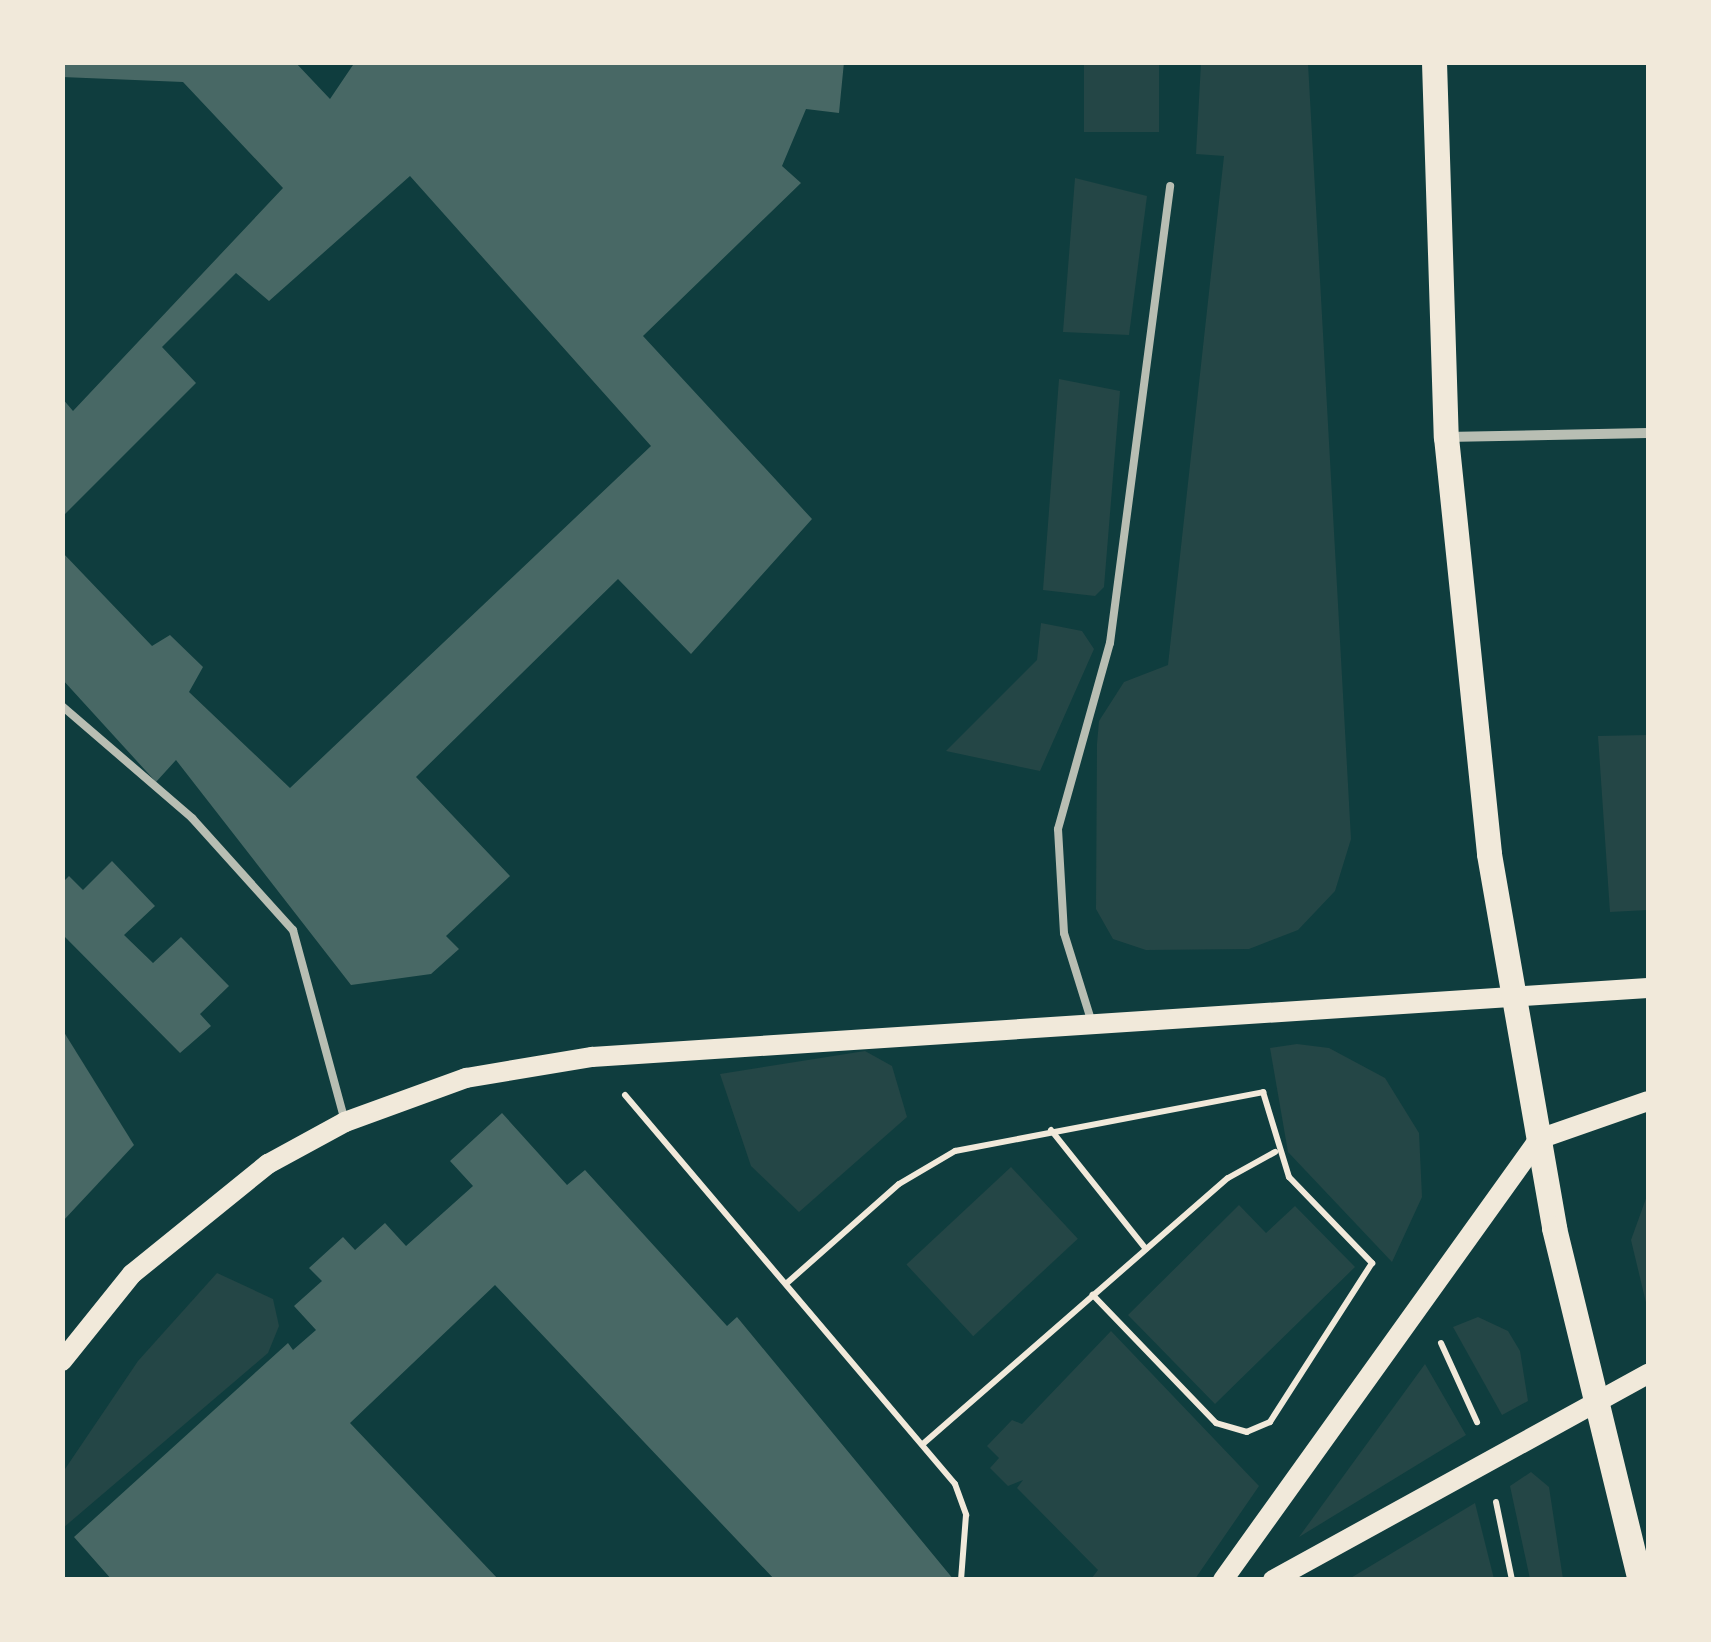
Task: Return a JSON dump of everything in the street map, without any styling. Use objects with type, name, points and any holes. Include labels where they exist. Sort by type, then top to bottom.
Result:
[{"type":"main road","points":[[1434,62],[1446,437],[1510,990],[1596,1403],[1640,1580]]},
{"type":"main road","points":[[62,1361],[132,1274],[196,1215],[345,1122],[466,1078],[592,1057],[1510,990],[1648,988]]},
{"type":"main road","points":[[1223,1580],[1539,1139],[1648,1101]]},
{"type":"main road","points":[[1273,1580],[1648,1374]]},
{"type":"street","points":[[1446,437],[1648,433]]},
{"type":"lane","points":[[1092,1023],[1064,934],[1058,828],[1110,643],[1170,186]]},
{"type":"lane","points":[[62,706],[192,818],[294,930],[345,1122]]},
{"type":"path","points":[[592,1057],[924,1443],[963,1499],[961,1580]]},
{"type":"path","points":[[787,1283],[928,1163],[1051,1130],[1264,1092],[1275,1152],[1372,1263],[1270,1422],[1247,1432],[1216,1423],[1093,1295]]},
{"type":"path","points":[[1051,1130],[1146,1249]]},
{"type":"path","points":[[924,1443],[1228,1178],[1275,1152]]},
{"type":"path","points":[[1440,1343],[1478,1424]]},
{"type":"path","points":[[1493,1488],[1512,1580]]},
{"type":"shaded area","points":[[1084,63],[1159,63],[1159,132],[1084,132]]},
{"type":"shaded area","points":[[1201,63],[1308,63],[1351,839],[1335,891],[1298,930],[1249,949],[1146,950],[1113,939],[1096,909],[1097,744],[1099,721],[1124,682],[1168,665],[1224,156],[1196,154]]},
{"type":"shaded area","points":[[1075,178],[1147,196],[1129,335],[1063,332]]},
{"type":"shaded area","points":[[1059,379],[1120,391],[1104,587],[1095,596],[1043,590]]},
{"type":"shaded area","points":[[1041,623],[1082,631],[1094,649],[1040,771],[946,751],[1037,660]]},
{"type":"shaded area","points":[[1648,735],[1648,910],[1610,912],[1598,736]]},
{"type":"shaded area","points":[[1297,1044],[1329,1048],[1385,1078],[1419,1133],[1422,1197],[1392,1262],[1288,1152],[1270,1048]]},
{"type":"shaded area","points":[[865,1051],[892,1066],[907,1117],[799,1212],[751,1166],[720,1074]]},
{"type":"shaded area","points":[[1011,1167],[1078,1239],[973,1336],[906,1265]]},
{"type":"shaded area","points":[[1648,1193],[1648,1311],[1631,1240]]},
{"type":"shaded area","points":[[1239,1205],[1266,1233],[1295,1206],[1355,1267],[1215,1404],[1128,1315]]},
{"type":"shaded area","points":[[217,1273],[273,1299],[279,1326],[268,1353],[63,1528],[63,1472],[138,1361]]},
{"type":"shaded area","points":[[1478,1317],[1508,1331],[1520,1351],[1528,1401],[1502,1415],[1453,1327]]},
{"type":"shaded area","points":[[1111,1331],[1259,1486],[1195,1579],[1091,1579],[1098,1570],[1017,1488],[1023,1480],[1008,1486],[990,1468],[999,1458],[987,1446],[1012,1420],[1022,1424]]},
{"type":"shaded area","points":[[1425,1364],[1466,1435],[1299,1537]]},
{"type":"shaded area","points":[[1531,1472],[1549,1487],[1563,1579],[1530,1579],[1510,1486]]},
{"type":"shaded area","points":[[1475,1503],[1494,1579],[1349,1579]]},
{"type":"building","points":[[62,62],[295,62],[330,99],[355,62],[844,62],[839,113],[806,109],[782,166],[801,183],[643,336],[812,519],[691,654],[618,579],[416,777],[510,876],[446,936],[459,949],[431,974],[351,985],[176,760],[156,782],[62,679],[62,552],[152,646],[170,635],[203,667],[189,692],[290,788],[651,446],[410,176],[269,301],[236,273],[162,347],[196,383],[62,517],[62,398],[73,411],[283,188],[183,82],[62,77]]},
{"type":"building","points":[[112,861],[155,906],[124,935],[153,963],[181,937],[229,986],[200,1014],[211,1026],[180,1053],[62,934],[62,883],[69,876],[83,890]]},
{"type":"building","points":[[62,1029],[134,1145],[62,1222]]},
{"type":"building","points":[[502,1113],[567,1185],[585,1170],[727,1326],[737,1317],[954,1580],[775,1580],[495,1285],[350,1423],[499,1580],[112,1580],[74,1537],[288,1343],[293,1350],[316,1330],[294,1306],[322,1281],[309,1268],[343,1237],[355,1250],[385,1223],[406,1246],[473,1186],[450,1161]]}]
